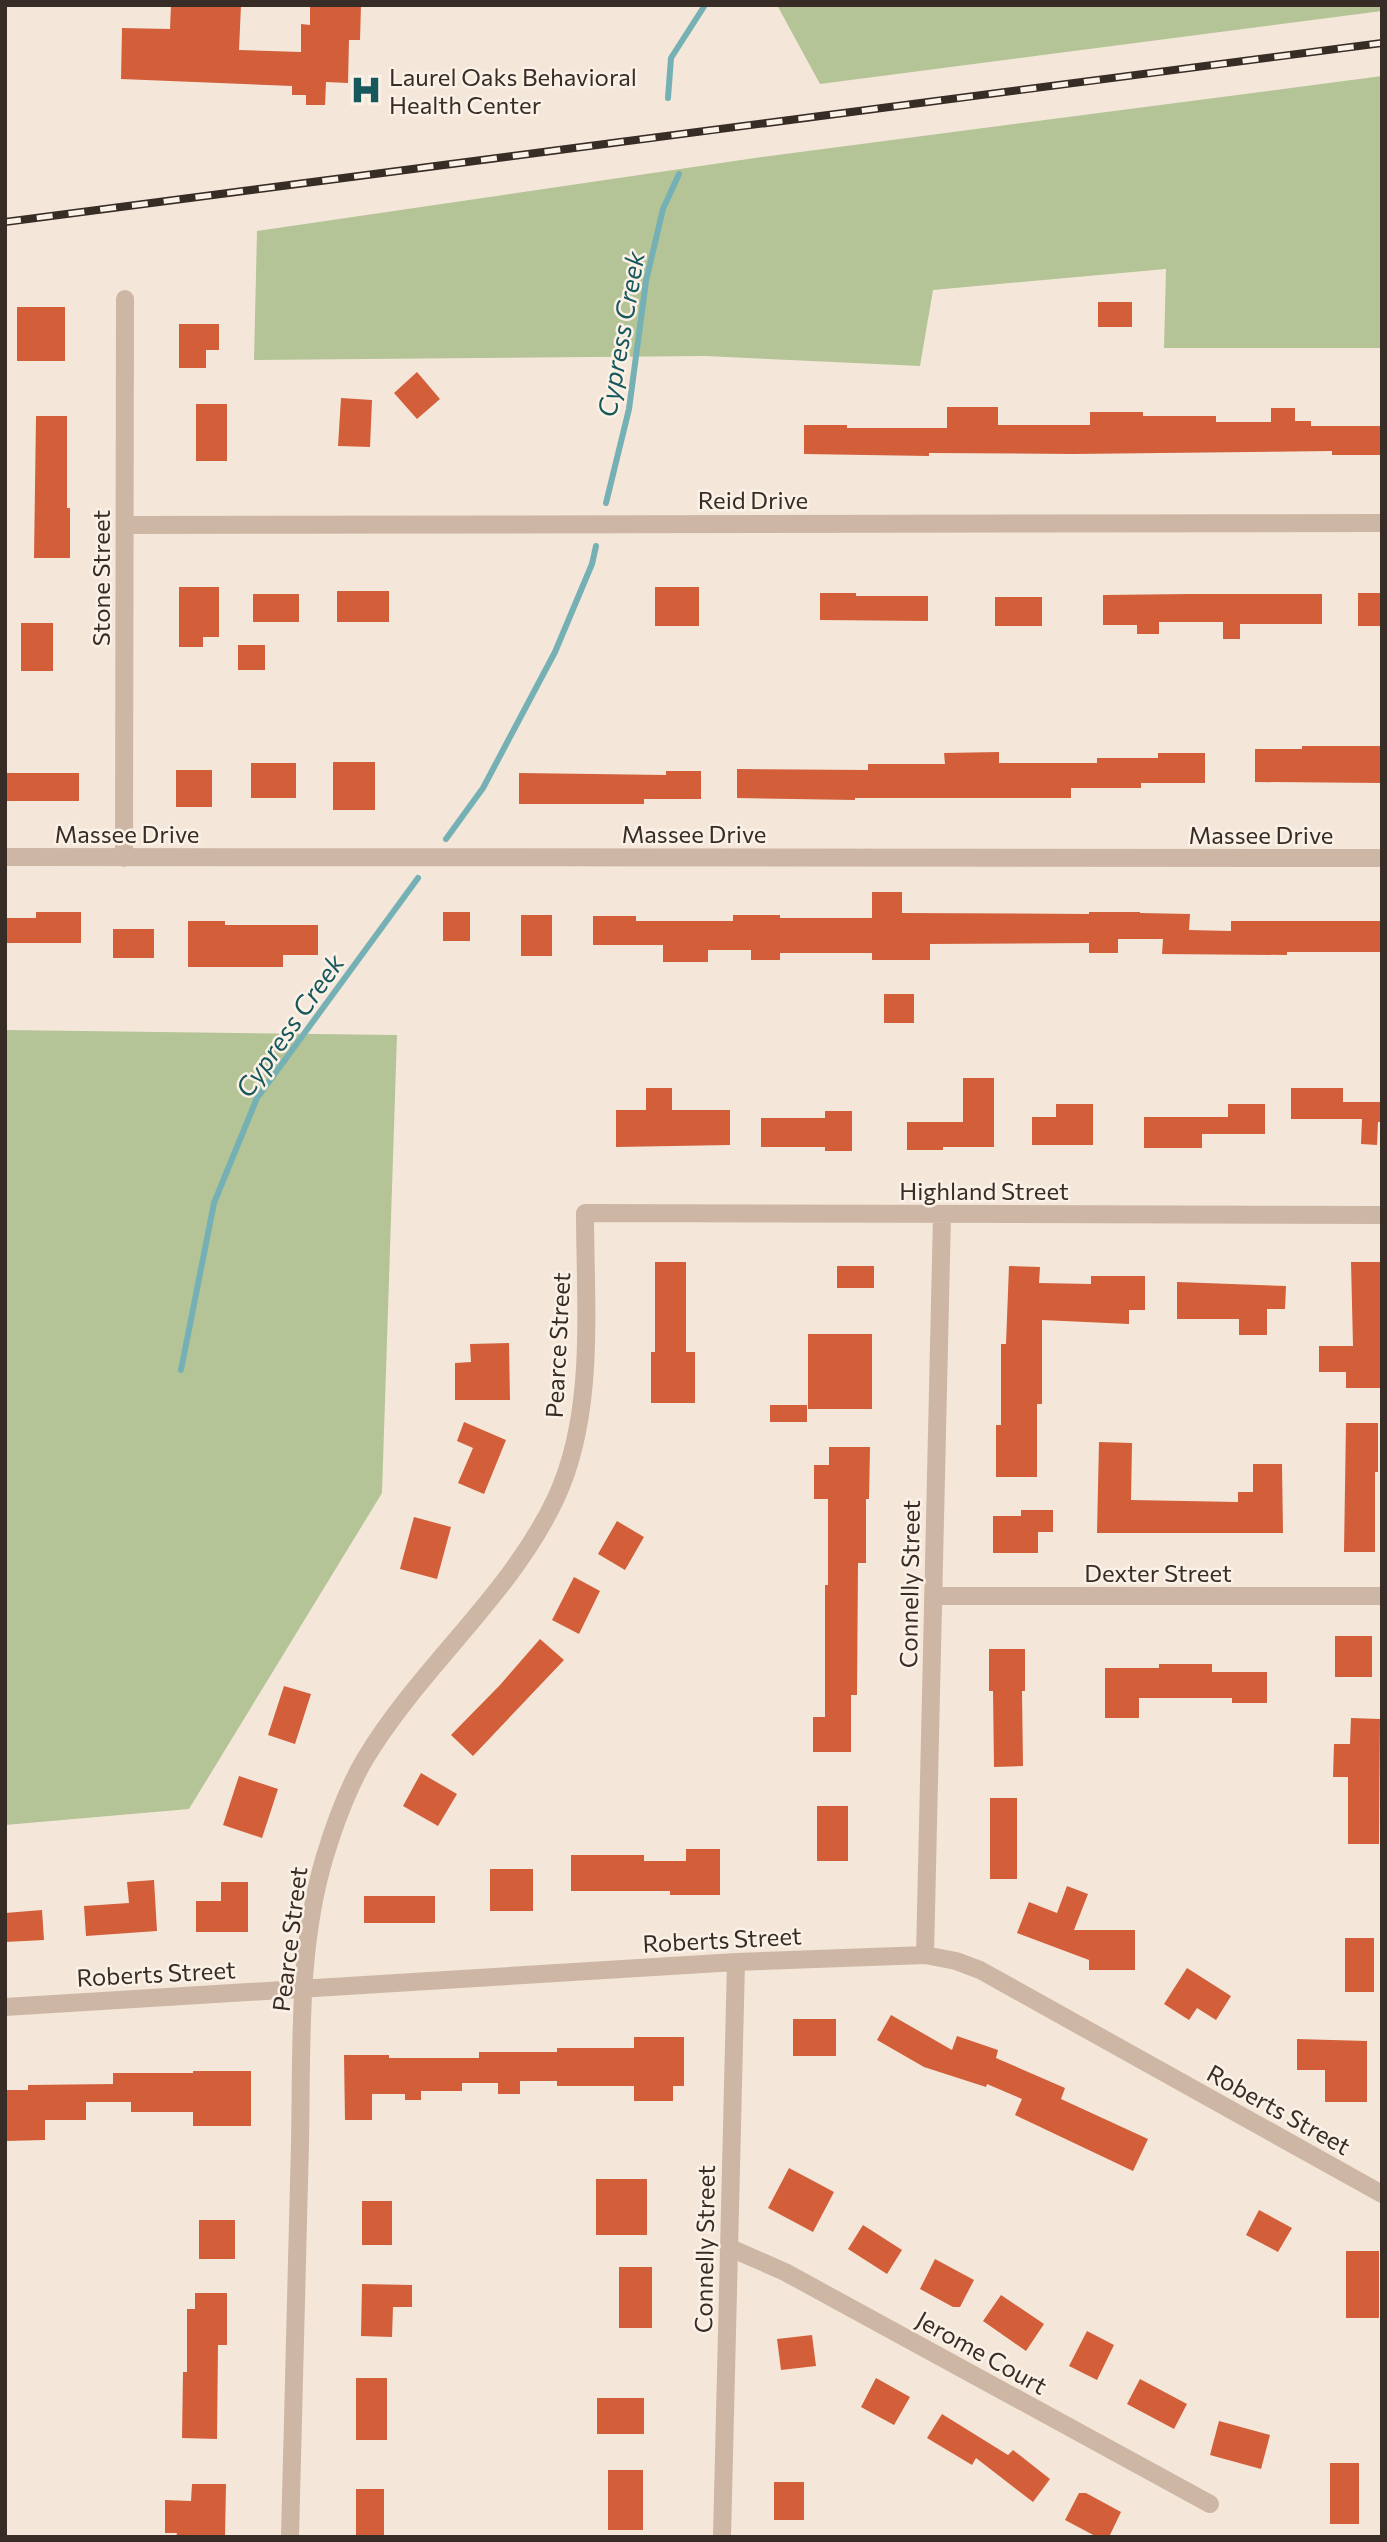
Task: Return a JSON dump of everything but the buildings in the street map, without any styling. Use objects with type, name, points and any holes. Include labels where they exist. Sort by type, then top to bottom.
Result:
[{"type":"street","name":"Stone Street","points":[[124,858],[125,299]]},
{"type":"street","name":"Reid Drive","points":[[125,524],[1382,523]]},
{"type":"street","name":"Massee Drive","points":[[5,857],[1382,858]]},
{"type":"street","name":"Highland Street","points":[[586,1213],[1382,1214]]},
{"type":"street","name":"Pearce Street","points":[[290,2537],[303,1989],[315,1894],[325,1855],[345,1799],[365,1760],[393,1718],[515,1566],[540,1529],[557,1495],[573,1452],[582,1408],[586,1213]]},
{"type":"street","name":"Connelly Street","points":[[925,1955],[942,1215]]},
{"type":"street","name":"Dexter Street","points":[[933,1596],[1382,1597]]},
{"type":"street","name":"Roberts Street","points":[[5,2007],[736,1962],[925,1955],[956,1961],[979,1970],[1382,2194]]},
{"type":"street","name":"Connelly Street","points":[[722,2537],[736,1962]]},
{"type":"street","name":"Jerome Court","points":[[728,2247],[785,2272],[1210,2504]]},
{"type":"green space","points":[[777,5],[1382,5],[1382,11],[820,84]]},
{"type":"green space","points":[[1382,76],[1382,348],[1164,348],[1166,269],[933,290],[920,366],[705,356],[254,360],[257,231],[755,158]]},
{"type":"green space","points":[[5,1030],[397,1035],[382,1493],[189,1809],[5,1825]]},
{"type":"waterway","name":"Cypress Creek","points":[[668,98],[671,58],[705,5]]},
{"type":"waterway","name":"Cypress Creek","points":[[606,503],[629,409],[646,281],[663,209],[679,174]]},
{"type":"waterway","name":"Cypress Creek","points":[[446,839],[483,788],[555,652],[592,564],[596,546]]},
{"type":"waterway","name":"Cypress Creek","points":[[181,1370],[214,1203],[257,1098],[418,878]]},
{"type":"railway","points":[[5,222],[1382,43]]},
{"type":"place","name":"Laurel Oaks Behavioral Health Center","points":[[366,90]]}]
